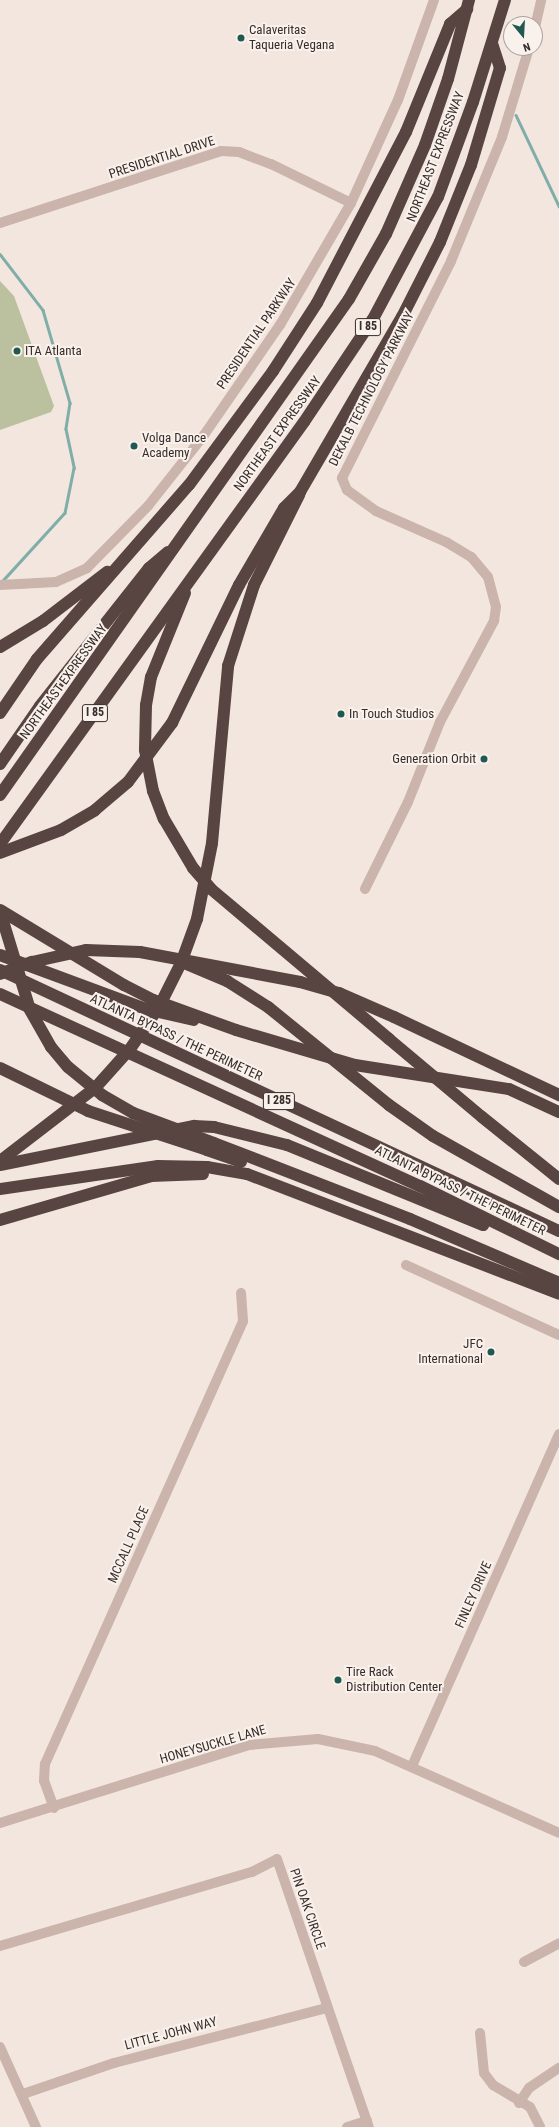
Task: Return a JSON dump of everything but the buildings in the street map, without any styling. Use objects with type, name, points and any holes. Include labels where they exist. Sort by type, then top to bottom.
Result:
[{"type":"highway","name":"NORTHEAST EXPRESSWAY","points":[[0,844],[344,365],[396,280],[440,190],[492,44],[505,0]]},
{"type":"highway","name":"NORTHEAST EXPRESSWAY","points":[[0,795],[318,347],[386,234],[438,113],[468,4]]},
{"type":"highway","points":[[0,713],[36,659],[189,485],[317,303],[406,132],[450,24],[468,4]]},
{"type":"highway","points":[[0,1161],[96,1087],[130,1049],[159,1007],[181,963],[197,919],[212,843],[228,666],[254,585],[300,492],[402,318],[440,242],[471,165],[500,68],[492,44]]},
{"type":"highway","points":[[0,852],[61,830],[95,810],[128,782],[172,723],[239,585],[284,508],[300,492]]},
{"type":"highway","points":[[0,764],[40,706],[149,568],[182,539]]},
{"type":"highway","points":[[0,647],[43,621],[121,562]]},
{"type":"highway","points":[[189,581],[151,677],[146,705],[145,750],[164,819],[189,862],[211,889],[482,1117],[559,1179]]},
{"type":"highway","points":[[0,910],[153,1000],[236,1030]]},
{"type":"highway","points":[[0,910],[30,1010],[51,1047],[68,1067],[102,1095],[133,1113],[210,1147]]},
{"type":"highway","points":[[0,974],[32,962],[86,950],[166,956],[300,982],[339,993],[394,1017],[559,1095]]},
{"type":"highway","points":[[0,955],[146,1009],[236,1030],[355,1065],[509,1089],[559,1112]]},
{"type":"highway","points":[[166,956],[227,981],[268,1007],[389,1105],[433,1136],[559,1207]]},
{"type":"highway","name":"ATLANTA BYPASS / THE PERIMETER","points":[[0,970],[559,1231]]},
{"type":"highway","name":"ATLANTA BYPASS / THE PERIMETER","points":[[0,994],[420,1186],[559,1255]]},
{"type":"highway","points":[[0,1068],[88,1111],[210,1147],[338,1192],[559,1283]]},
{"type":"highway","points":[[0,1166],[194,1126],[240,1130],[287,1145],[559,1255]]},
{"type":"highway","points":[[0,1189],[123,1170],[184,1165],[247,1174],[559,1294]]},
{"type":"highway","points":[[0,1220],[151,1176],[200,1173],[289,1190]]},
{"type":"street","name":"PRESIDENTIAL PARKWAY","points":[[0,585],[17,586],[56,582],[87,568],[148,506],[280,325],[351,203],[398,100],[434,0]]},
{"type":"street","points":[[537,16],[541,0]]},
{"type":"street","name":"DEKALB TECHNOLOGY PARKWAY","points":[[365,889],[408,802],[440,722],[494,621],[496,607],[488,577],[471,558],[446,542],[376,511],[347,490],[342,478],[451,261],[502,137],[527,56]]},
{"type":"street","name":"PRESIDENTIAL DRIVE","points":[[1,223],[221,151],[240,152],[271,164],[351,203]]},
{"type":"street","points":[[406,1265],[559,1335]]},
{"type":"street","name":"MCCALL PLACE","points":[[54,1808],[44,1780],[45,1764],[243,1321],[241,1293]]},
{"type":"street","name":"FINLEY DRIVE","points":[[412,1766],[559,1434]]},
{"type":"street","name":"HONEYSUCKLE LANE","points":[[0,1823],[54,1808],[209,1757],[276,1740],[337,1741],[375,1751],[412,1766],[559,1833]]},
{"type":"street","name":"PIN OAK CIRCLE","points":[[0,1946],[252,1872],[277,1859],[368,2124]]},
{"type":"street","points":[[524,1962],[559,1943]]},
{"type":"street","name":"LITTLE JOHN WAY","points":[[24,2094],[114,2063],[327,2008]]},
{"type":"street","points":[[480,2033],[484,2073],[493,2085],[519,2103],[530,2107],[540,2127]]},
{"type":"street","points":[[0,2047],[24,2094],[36,2127]]},
{"type":"street","points":[[519,2103],[529,2088],[559,2068]]},
{"type":"street","points":[[347,2127],[368,2124]]},
{"type":"green space","name":"ITA Atlanta","points":[[0,281],[14,296],[54,406],[51,412],[0,430]]},
{"type":"waterway","points":[[516,115],[559,206]]},
{"type":"waterway","points":[[0,254],[43,310],[70,403],[66,429],[74,468],[65,513],[2,582]]},
{"type":"place","name":"Calaveritas Taqueria Vegana","points":[[241,38]]},
{"type":"place","name":"ITA Atlanta","points":[[17,351]]},
{"type":"place","name":"Volga Dance Academy","points":[[134,446]]},
{"type":"place","name":"In Touch Studios","points":[[341,714]]},
{"type":"place","name":"Generation Orbit","points":[[484,759]]},
{"type":"place","name":"JFC International","points":[[491,1352]]},
{"type":"place","name":"Tire Rack Distribution Center","points":[[338,1680]]}]
